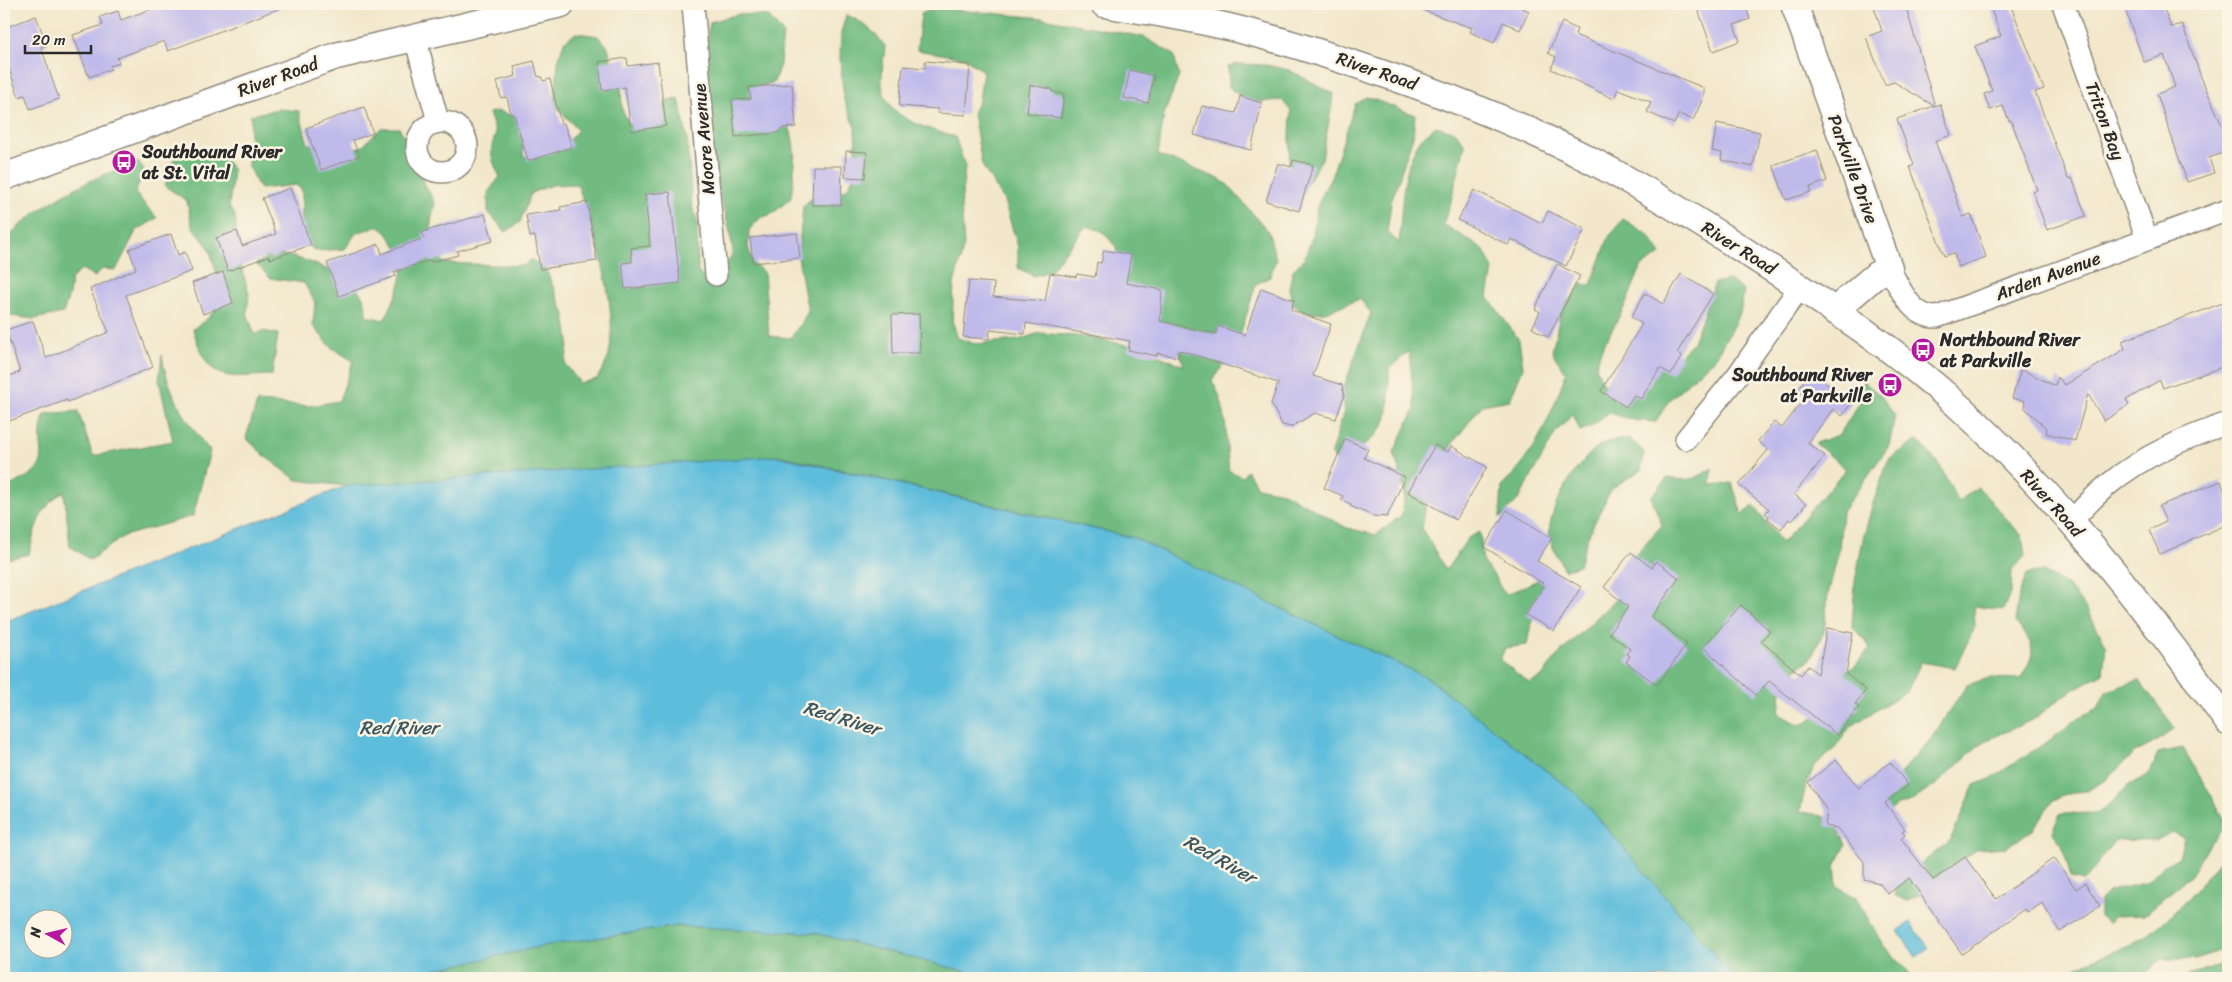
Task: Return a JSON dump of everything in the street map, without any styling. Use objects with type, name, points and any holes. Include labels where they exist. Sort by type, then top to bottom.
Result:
[{"type":"street","name":"River Road","points":[[4,177],[336,56],[561,4]]},
{"type":"street","name":"Moore Avenue","points":[[692,4],[716,274]]},
{"type":"street","name":"River Road","points":[[1104,4],[1208,22],[1323,53],[1444,95],[1506,120],[1612,171],[1733,243],[1800,287],[1900,358],[1954,402],[1995,440],[2070,522],[2161,628],[2228,722]]},
{"type":"street","name":"Parkville Drive","points":[[1794,4],[1889,268]]},
{"type":"street","name":"Triton Bay","points":[[2063,4],[2148,239]]},
{"type":"street","points":[[415,38],[438,121]]},
{"type":"street","name":"Arden Avenue","points":[[1889,268],[1906,299],[1918,312],[1928,317],[1937,317],[2228,210]]},
{"type":"street","points":[[1834,311],[1876,275],[1889,268]]},
{"type":"street","points":[[1686,439],[1737,376],[1800,287]]},
{"type":"street","points":[[2070,522],[2108,485],[2133,466],[2164,448],[2228,423]]},
{"type":"green space","points":[[935,8],[1043,18],[1144,37],[1174,55],[1179,76],[1164,114],[1158,155],[1217,178],[1227,184],[1268,231],[1276,259],[1270,277],[1256,284],[1236,348],[1212,381],[1224,413],[1229,471],[1243,477],[1247,470],[1257,487],[1283,492],[1347,528],[1376,535],[1402,515],[1405,493],[1394,452],[1415,409],[1409,351],[1389,369],[1388,410],[1385,423],[1367,443],[1337,462],[1331,453],[1344,411],[1344,387],[1371,313],[1360,299],[1325,312],[1305,313],[1292,304],[1289,288],[1293,270],[1304,259],[1313,235],[1317,207],[1333,172],[1355,104],[1367,97],[1415,115],[1413,136],[1391,203],[1387,232],[1399,243],[1406,174],[1415,149],[1422,138],[1436,126],[1456,132],[1465,145],[1450,205],[1443,224],[1483,249],[1493,269],[1488,297],[1519,340],[1523,367],[1510,400],[1482,405],[1443,456],[1428,489],[1422,529],[1446,570],[1468,538],[1480,532],[1483,563],[1493,574],[1505,595],[1538,580],[1553,592],[1541,604],[1534,616],[1527,645],[1505,648],[1500,660],[1529,683],[1542,677],[1555,658],[1619,596],[1633,557],[1662,525],[1651,497],[1667,478],[1691,479],[1712,468],[1711,485],[1732,483],[1742,514],[1754,506],[1782,543],[1846,469],[1815,443],[1839,435],[1860,402],[1863,381],[1881,396],[1895,416],[1889,446],[1842,512],[1839,550],[1828,595],[1824,632],[1810,660],[1782,678],[1779,714],[1799,725],[1825,713],[1842,672],[1854,667],[1870,648],[1852,627],[1855,582],[1863,539],[1873,503],[1889,459],[1918,440],[1940,466],[1958,502],[1978,487],[2022,536],[2025,556],[2012,570],[2011,591],[2003,610],[1974,606],[1975,627],[1955,668],[1921,662],[1908,690],[1850,727],[1833,751],[1816,764],[1806,784],[1800,812],[1824,817],[1834,824],[1846,845],[1835,866],[1837,886],[1857,899],[1883,945],[1907,970],[1912,978],[1735,978],[1580,797],[1429,679],[1134,538],[782,456],[346,486],[297,480],[266,457],[246,438],[257,402],[309,406],[339,401],[353,361],[331,347],[313,326],[315,302],[304,283],[270,278],[256,264],[270,256],[280,255],[321,266],[335,273],[357,289],[364,299],[366,316],[384,320],[398,290],[405,258],[386,232],[378,226],[356,233],[345,249],[314,251],[302,235],[302,190],[296,185],[260,189],[248,167],[251,115],[278,109],[299,111],[308,144],[336,151],[361,147],[381,128],[399,128],[413,149],[422,179],[435,203],[431,221],[431,248],[444,263],[524,266],[531,259],[546,270],[565,315],[569,341],[565,364],[580,383],[597,379],[609,355],[611,336],[611,315],[604,269],[591,223],[577,184],[552,185],[531,193],[520,222],[506,232],[488,212],[488,192],[500,177],[492,156],[492,146],[496,134],[489,113],[497,111],[517,117],[523,142],[523,156],[536,159],[568,141],[578,130],[555,105],[558,61],[564,42],[576,33],[598,36],[608,47],[613,68],[621,84],[622,110],[631,127],[662,115],[667,100],[679,99],[687,137],[692,205],[697,220],[698,272],[708,283],[719,281],[733,252],[730,232],[717,184],[704,58],[710,22],[739,14],[768,16],[783,33],[780,64],[774,82],[751,89],[751,109],[784,120],[789,127],[794,146],[791,198],[772,214],[760,218],[749,230],[748,247],[753,263],[764,273],[769,336],[791,338],[808,312],[798,257],[803,206],[815,195],[832,198],[848,188],[857,169],[855,127],[844,100],[840,58],[841,33],[846,15],[858,20],[877,36],[885,46],[882,86],[885,98],[892,107],[910,121],[955,137],[965,166],[961,205],[964,245],[954,284],[952,321],[958,338],[975,344],[1019,340],[1039,333],[1087,337],[1137,347],[1184,366],[1175,334],[1123,289],[1116,247],[1102,231],[1086,226],[1050,271],[1034,276],[1018,268],[1018,247],[1004,201],[982,165],[973,113],[979,101],[983,71],[965,58],[917,50],[921,14]]},
{"type":"green space","points":[[1237,64],[1266,65],[1289,70],[1334,94],[1322,159],[1304,188],[1289,163],[1291,111],[1282,100],[1256,102],[1254,107],[1229,87],[1228,67]]},
{"type":"green space","points":[[193,149],[221,154],[233,170],[229,207],[235,215],[238,255],[249,294],[247,313],[255,335],[262,331],[278,334],[272,375],[229,376],[219,373],[205,360],[199,347],[193,329],[207,319],[218,307],[220,284],[209,248],[192,226],[187,201],[165,186],[173,160]]},
{"type":"green space","points":[[139,162],[144,170],[135,193],[157,218],[136,231],[116,270],[102,269],[95,277],[82,269],[71,279],[69,295],[63,313],[34,319],[4,315],[4,239],[34,214],[67,193],[102,176]]},
{"type":"green space","points":[[1623,219],[1647,234],[1661,254],[1641,267],[1626,304],[1601,350],[1596,367],[1605,389],[1674,362],[1693,342],[1715,283],[1729,280],[1744,291],[1740,313],[1716,357],[1669,400],[1656,422],[1633,420],[1610,413],[1592,426],[1580,431],[1573,414],[1556,432],[1519,499],[1500,518],[1502,486],[1525,460],[1541,434],[1566,373],[1552,352],[1561,310],[1582,284],[1591,285],[1609,237]]},
{"type":"green space","points":[[162,355],[168,381],[179,406],[210,451],[193,516],[124,536],[90,560],[70,546],[64,491],[55,498],[39,519],[29,554],[4,560],[4,483],[7,487],[35,471],[40,464],[42,456],[41,428],[45,414],[78,411],[93,456],[173,441],[159,380]]},
{"type":"green space","points":[[1629,438],[1644,452],[1641,470],[1611,489],[1588,536],[1579,565],[1564,570],[1550,538],[1553,513],[1559,499],[1576,470],[1596,448],[1606,442]]},
{"type":"green space","points":[[2042,571],[2067,585],[2087,610],[2106,645],[2103,673],[2065,695],[2034,719],[1981,743],[1938,783],[1909,803],[1896,805],[1888,812],[1882,794],[1930,740],[1967,685],[1989,678],[2020,679],[2026,670],[2032,649],[2027,637],[2015,622],[2019,595],[2027,574]]},
{"type":"green space","points":[[2139,680],[2175,728],[2156,742],[2133,754],[2106,780],[2086,791],[2074,792],[2053,800],[2033,830],[2007,847],[1977,849],[1951,869],[1933,887],[1918,896],[1907,900],[1895,896],[1898,881],[1949,842],[1974,785],[1990,779],[2053,738],[2076,719],[2098,708],[2107,691]]},
{"type":"green space","points":[[2183,748],[2224,818],[2222,831],[2210,843],[2191,875],[2144,915],[2116,916],[2109,923],[2100,917],[2100,900],[2109,891],[2145,883],[2163,866],[2179,857],[2184,838],[2171,832],[2157,841],[2116,840],[2084,881],[2071,878],[2062,844],[2052,832],[2060,814],[2094,813],[2103,810],[2129,785],[2148,775],[2158,753]]},
{"type":"green space","points":[[2228,859],[2228,948],[2195,959],[2162,959],[2141,978],[2061,978],[2070,971],[2130,944],[2151,932],[2183,903],[2220,860]]},
{"type":"green space","points":[[678,926],[815,933],[991,978],[393,978],[548,945]]},
{"type":"green space","points":[[2228,962],[2228,978],[2184,978],[2190,975]]},
{"type":"water","name":"Red River","points":[[778,456],[1134,538],[1429,679],[1580,797],[1735,978],[991,978],[815,933],[678,926],[548,945],[397,978],[4,978],[4,622],[346,486]]},
{"type":"water","points":[[1910,922],[1929,948],[1916,957],[1898,931]]},
{"type":"building","points":[[165,4],[286,4],[286,6],[168,51],[164,41],[117,58],[119,63],[110,66],[111,69],[89,77],[73,35],[103,25],[100,17],[118,11],[121,20]]},
{"type":"building","points":[[1412,4],[1513,4],[1529,11],[1520,30],[1503,22],[1494,43],[1470,32],[1472,28],[1411,6]]},
{"type":"building","points":[[1696,4],[1745,4],[1750,19],[1734,25],[1740,41],[1713,51]]},
{"type":"building","points":[[1873,4],[1905,4],[1935,106],[1940,104],[1951,135],[1935,141],[1963,217],[1971,214],[1986,257],[1958,267],[1954,253],[1944,256],[1910,167],[1914,165],[1897,119],[1934,106],[1894,82],[1885,85],[1866,37],[1882,31]]},
{"type":"building","points":[[1989,4],[2010,4],[2044,89],[2035,92],[2068,179],[2072,178],[2086,216],[2047,230],[2033,192],[2037,190],[2011,120],[2009,121],[2003,106],[1990,110],[1984,94],[1992,91],[1975,46],[2001,36]]},
{"type":"building","points":[[2123,4],[2162,4],[2171,27],[2182,24],[2201,77],[2228,139],[2228,151],[2209,158],[2214,173],[2187,182],[2157,94],[2175,87],[2164,55],[2144,62]]},
{"type":"building","points":[[36,16],[47,45],[41,47],[59,99],[30,109],[25,95],[19,97],[4,55],[4,28]]},
{"type":"building","points":[[1562,22],[1577,29],[1575,35],[1704,88],[1704,96],[1693,120],[1679,114],[1674,124],[1647,112],[1651,102],[1618,89],[1614,99],[1551,69],[1556,57],[1548,53]]},
{"type":"building","points":[[627,58],[628,66],[658,62],[666,126],[631,131],[625,87],[602,90],[599,62]]},
{"type":"building","points":[[534,61],[538,77],[541,76],[543,81],[550,79],[561,124],[564,123],[572,147],[528,161],[514,114],[511,114],[507,97],[501,98],[497,81],[516,76],[514,66]]},
{"type":"building","points":[[925,61],[970,65],[966,115],[937,113],[938,109],[899,106],[903,66],[925,68]]},
{"type":"building","points":[[1130,70],[1154,76],[1148,103],[1124,98]]},
{"type":"building","points":[[792,84],[796,127],[783,128],[777,133],[735,137],[732,100],[751,99],[749,87]]},
{"type":"building","points":[[1030,85],[1052,89],[1052,92],[1064,94],[1061,118],[1027,113]]},
{"type":"building","points":[[1240,96],[1262,103],[1251,150],[1194,135],[1202,106],[1236,113]]},
{"type":"building","points":[[364,107],[373,133],[353,140],[359,156],[321,170],[306,128]]},
{"type":"building","points":[[1717,123],[1760,132],[1753,167],[1721,160],[1722,153],[1712,151]]},
{"type":"building","points":[[1817,150],[1827,181],[1810,187],[1811,192],[1786,200],[1773,165]]},
{"type":"building","points":[[846,151],[867,152],[865,178],[845,177]]},
{"type":"building","points":[[1293,160],[1313,165],[1299,211],[1266,201],[1278,163],[1291,167]]},
{"type":"building","points":[[813,166],[842,166],[841,205],[812,205]]},
{"type":"building","points":[[290,188],[311,245],[270,259],[269,256],[228,271],[216,238],[237,231],[242,246],[276,234],[262,198]]},
{"type":"building","points":[[1474,190],[1542,223],[1548,211],[1585,229],[1566,266],[1511,239],[1508,245],[1458,220]]},
{"type":"building","points":[[670,192],[680,283],[625,289],[622,263],[632,262],[631,248],[650,246],[645,194]]},
{"type":"building","points":[[587,202],[597,261],[540,269],[535,236],[530,237],[526,215],[561,210],[560,207]]},
{"type":"building","points":[[485,214],[493,241],[457,251],[458,255],[431,262],[430,260],[394,272],[396,276],[339,296],[327,263],[379,244],[382,254],[424,238],[422,232]]},
{"type":"building","points":[[797,233],[800,258],[753,263],[750,238]]},
{"type":"building","points":[[171,234],[178,255],[185,252],[192,271],[126,295],[153,367],[68,402],[67,400],[4,423],[4,378],[20,372],[6,330],[33,321],[46,358],[109,332],[90,289],[136,269],[129,249]]},
{"type":"building","points":[[1104,250],[1131,255],[1126,283],[1162,290],[1160,321],[1216,334],[1218,326],[1245,335],[1261,288],[1294,300],[1291,310],[1331,324],[1313,376],[1342,385],[1344,396],[1336,419],[1315,413],[1291,427],[1282,425],[1271,404],[1278,383],[1180,350],[1178,357],[1157,353],[1157,356],[1128,350],[1130,341],[1026,323],[1025,334],[990,330],[989,339],[963,337],[969,281],[994,283],[993,297],[1045,301],[1050,273],[1076,277],[1077,274],[1095,277],[1097,262],[1101,263]]},
{"type":"building","points":[[1557,264],[1580,276],[1548,337],[1532,328],[1540,312],[1535,309]]},
{"type":"building","points":[[223,272],[233,303],[203,314],[192,283]]},
{"type":"building","points":[[1681,274],[1713,294],[1677,353],[1682,356],[1671,374],[1660,368],[1641,399],[1634,395],[1626,407],[1601,391],[1642,324],[1631,317],[1645,293],[1663,304]]},
{"type":"building","points":[[2228,301],[2228,365],[2163,388],[2160,380],[2126,400],[2129,405],[2104,421],[2088,394],[2075,441],[2046,433],[2047,429],[2024,407],[2025,401],[2012,398],[2021,369],[2055,386],[2057,377],[2065,385],[2125,349],[2122,341]]},
{"type":"building","points":[[919,314],[920,353],[893,353],[892,315]]},
{"type":"building","points":[[1811,371],[1852,402],[1842,416],[1833,409],[1808,443],[1825,456],[1794,494],[1806,504],[1792,521],[1789,519],[1781,529],[1768,519],[1769,516],[1765,513],[1769,509],[1739,485],[1768,450],[1758,441],[1774,422],[1782,428],[1806,396],[1797,390]]},
{"type":"building","points":[[1345,439],[1368,449],[1364,458],[1405,477],[1387,517],[1373,516],[1350,506],[1351,504],[1341,500],[1343,496],[1324,488]]},
{"type":"building","points":[[1435,445],[1448,452],[1451,446],[1487,467],[1456,520],[1408,492]]},
{"type":"building","points":[[2221,481],[2228,502],[2228,524],[2160,554],[2149,530],[2166,522],[2159,506]]},
{"type":"building","points":[[1507,510],[1552,538],[1537,561],[1581,587],[1554,631],[1526,615],[1544,584],[1484,547]]},
{"type":"building","points":[[1631,552],[1652,568],[1656,561],[1679,578],[1651,617],[1687,644],[1657,685],[1626,662],[1630,656],[1626,654],[1630,649],[1609,633],[1628,607],[1604,587]]},
{"type":"building","points":[[1741,605],[1770,631],[1761,641],[1801,675],[1808,666],[1818,674],[1827,628],[1853,633],[1846,674],[1866,690],[1855,704],[1859,707],[1837,735],[1769,681],[1756,695],[1703,647]]},
{"type":"building","points":[[1836,760],[1859,788],[1890,762],[1908,785],[1885,803],[1905,829],[1902,831],[1905,834],[1901,838],[1933,880],[1965,857],[1996,899],[2054,858],[2076,889],[2085,883],[2100,906],[2060,932],[2042,903],[2028,913],[2025,909],[1962,954],[1909,878],[1888,894],[1879,883],[1864,879],[1864,862],[1837,828],[1825,826],[1827,811],[1808,782]]},
{"type":"place","name":"Southbound River at St. Vital","points":[[124,162]]},
{"type":"place","name":"Northbound River at Parkville","points":[[1923,350]]},
{"type":"place","name":"Southbound River at Parkville","points":[[1890,385]]}]
